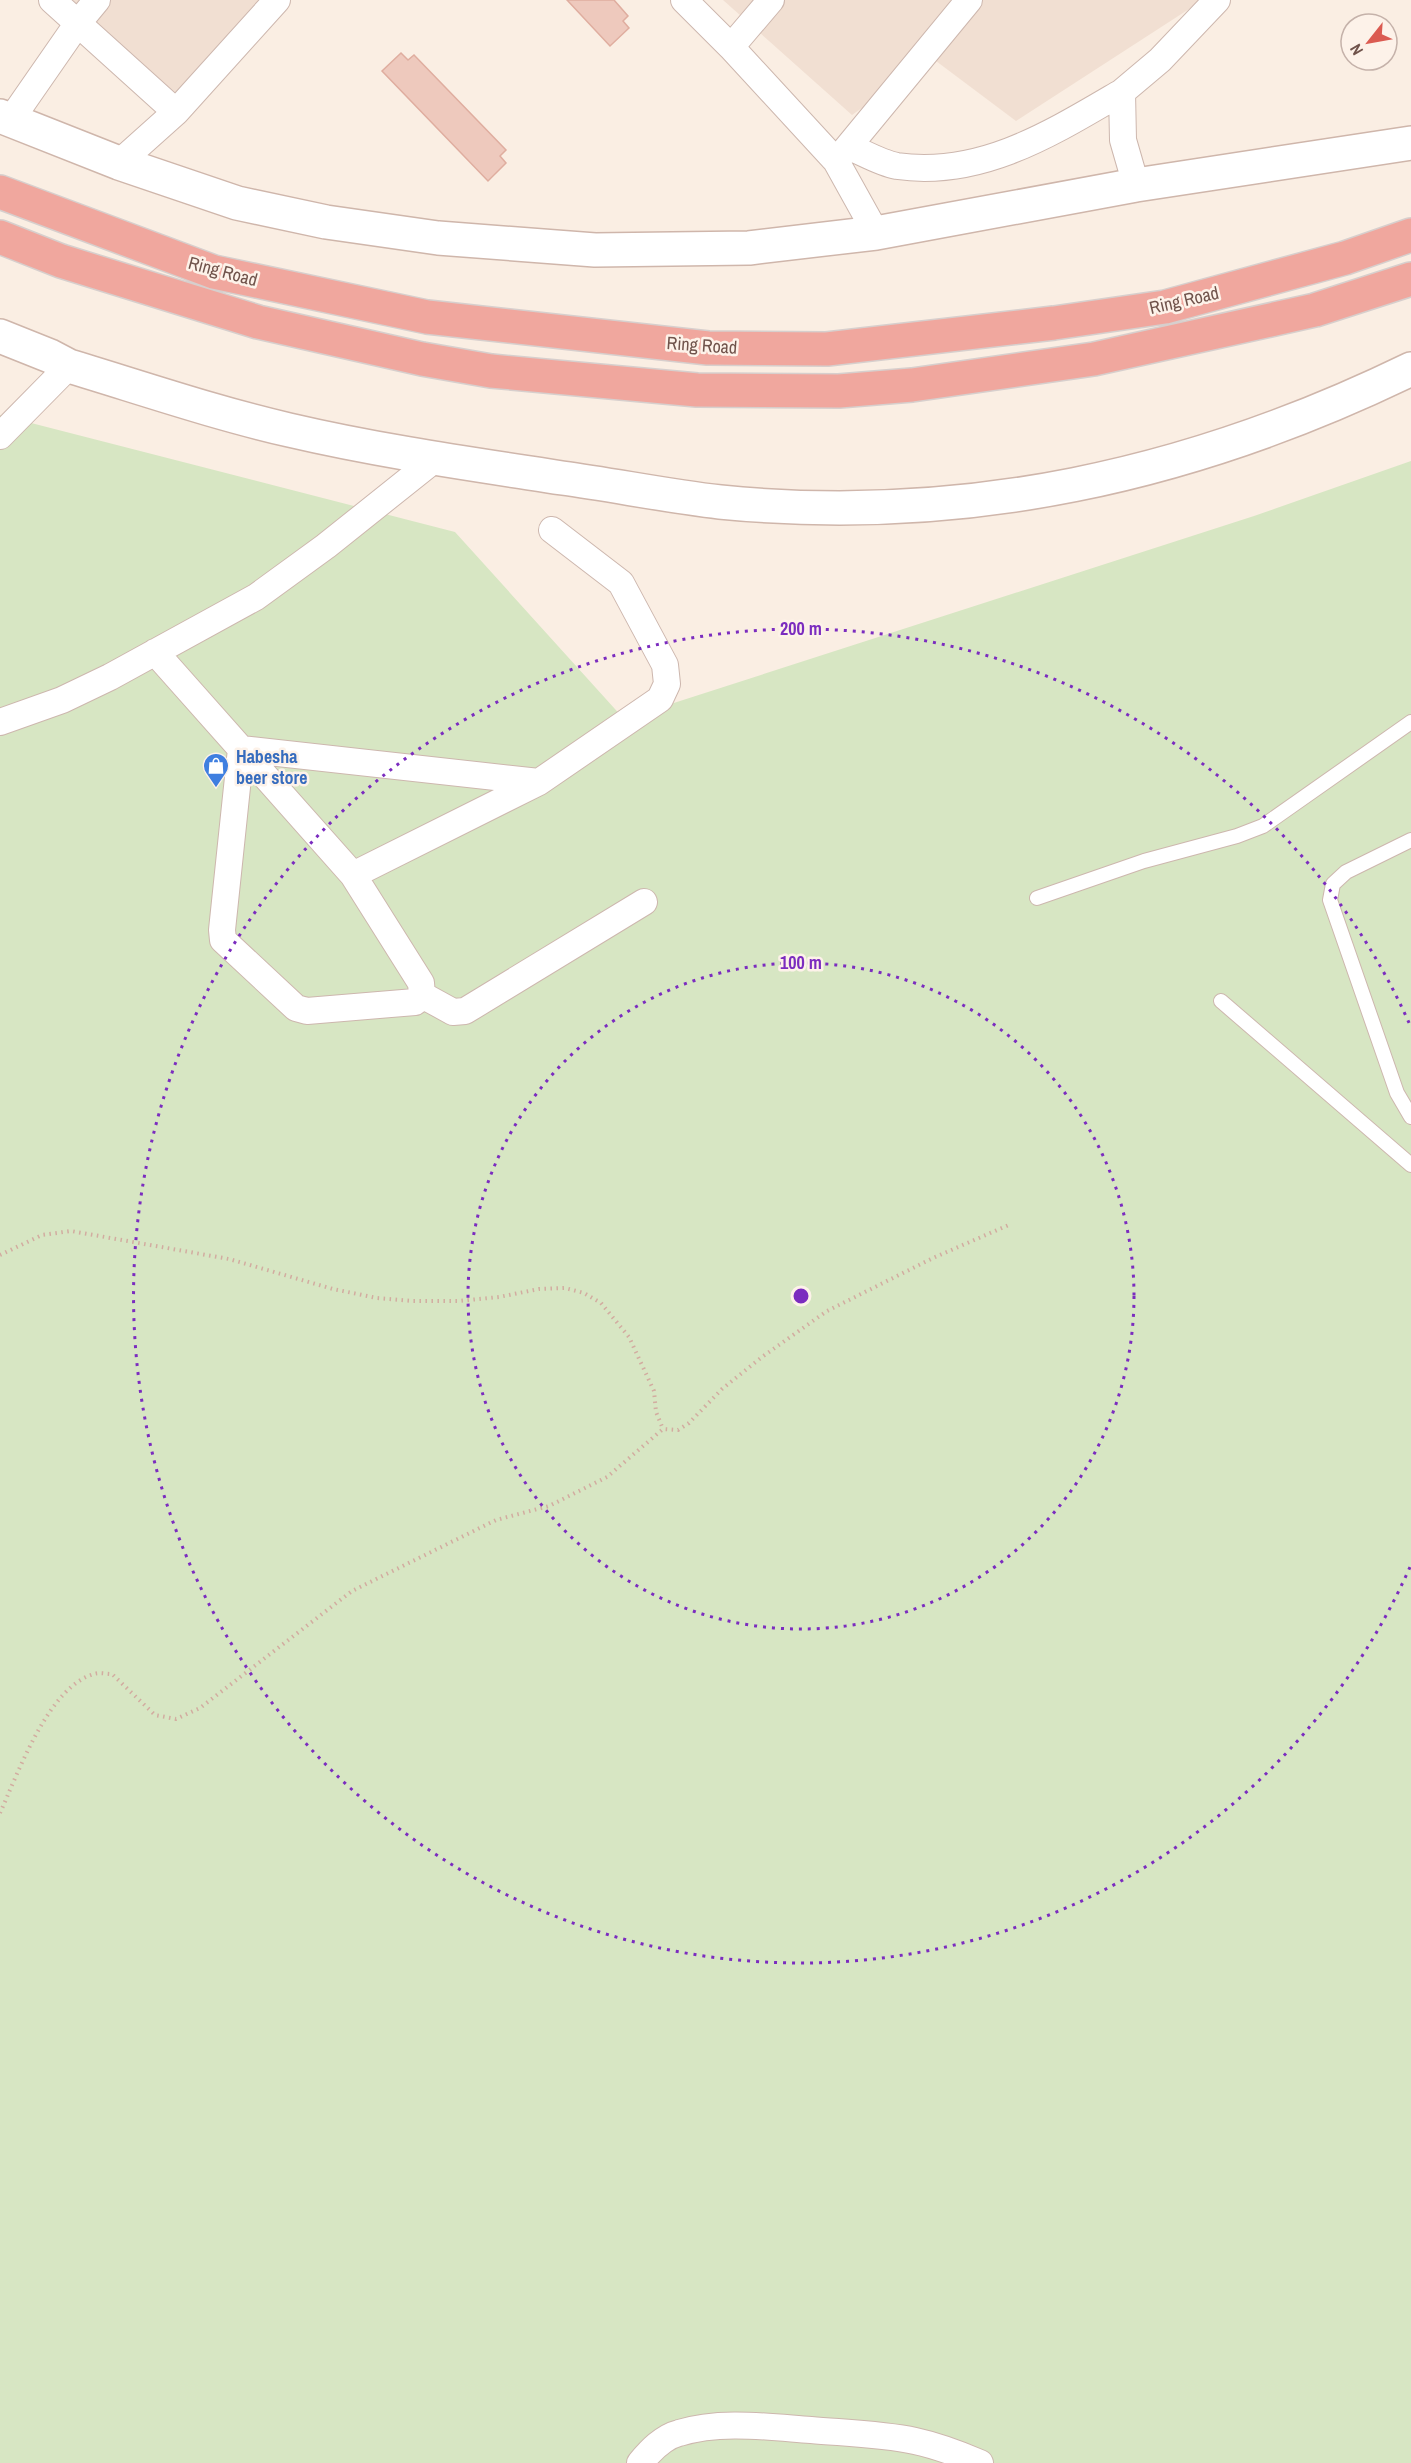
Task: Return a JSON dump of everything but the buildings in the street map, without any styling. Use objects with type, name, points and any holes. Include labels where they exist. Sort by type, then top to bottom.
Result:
[{"type":"highway","name":"Ring Road","points":[[0,192],[214,272],[427,317],[708,348],[827,349],[1054,323],[1165,307],[1346,258],[1411,235]]},
{"type":"highway","name":"Ring Road","points":[[0,237],[61,261],[258,322],[411,357],[490,371],[697,390],[840,391],[912,385],[1094,359],[1314,310],[1411,279]]},
{"type":"main road","points":[[5,119],[118,163],[237,203],[326,222],[438,238],[595,250],[749,248],[876,233],[1136,185],[1411,142]]},
{"type":"main road","points":[[0,336],[69,366],[288,430],[435,459],[720,502],[853,508],[971,501],[1078,485],[1182,459],[1314,414],[1411,369]]},
{"type":"street","points":[[51,0],[176,112]]},
{"type":"street","points":[[5,119],[97,0]]},
{"type":"street","points":[[118,163],[176,112],[277,0]]},
{"type":"street","points":[[684,0],[843,154],[876,233]]},
{"type":"street","points":[[732,47],[771,0]]},
{"type":"street","points":[[843,154],[969,0]]},
{"type":"street","points":[[843,154],[894,166],[934,169],[970,163],[1007,153],[1047,136],[1122,92],[1160,60],[1217,0]]},
{"type":"street","points":[[1122,92],[1124,140],[1136,185]]},
{"type":"street","points":[[0,436],[69,366]]},
{"type":"street","points":[[0,722],[62,700],[256,597],[326,546],[435,459]]},
{"type":"street","points":[[353,875],[539,782],[660,699],[667,684],[665,665],[621,583],[552,530]]},
{"type":"street","points":[[155,652],[353,875],[421,982],[422,995],[415,1002],[307,1011],[297,1008],[223,940],[222,930],[241,749]]},
{"type":"street","points":[[241,749],[539,782]]},
{"type":"street","points":[[422,995],[453,1012],[465,1011],[644,902]]},
{"type":"street","points":[[640,2463],[652,2449],[677,2433],[704,2428],[753,2426],[843,2432],[914,2440],[944,2448],[980,2463]]},
{"type":"lane","points":[[1037,898],[1144,861],[1237,837],[1263,826],[1411,722]]},
{"type":"lane","points":[[1411,840],[1346,872],[1333,884],[1330,900],[1397,1093],[1411,1117]]},
{"type":"lane","points":[[1221,1001],[1411,1165]]},
{"type":"path","points":[[0,1813],[44,1718],[62,1696],[82,1678],[96,1673],[112,1674],[155,1715],[176,1719],[200,1708],[351,1591],[496,1520],[549,1506],[608,1477],[663,1429],[678,1430],[689,1423],[722,1389],[826,1311],[933,1258],[1011,1224]]},
{"type":"path","points":[[0,1255],[42,1235],[71,1232],[229,1259],[333,1289],[377,1298],[413,1301],[459,1300],[499,1297],[539,1289],[565,1288],[584,1293],[601,1303],[628,1337],[654,1391],[657,1412],[663,1429]]},
{"type":"shaded area","points":[[71,0],[261,0],[177,94]]},
{"type":"shaded area","points":[[723,0],[1203,0],[1016,121],[932,58],[852,115]]},
{"type":"green space","points":[[0,415],[455,532],[624,719],[1254,516],[1411,461],[1411,2463],[0,2463]]},
{"type":"place","name":"Habesha beer store","points":[[216,789]]}]
